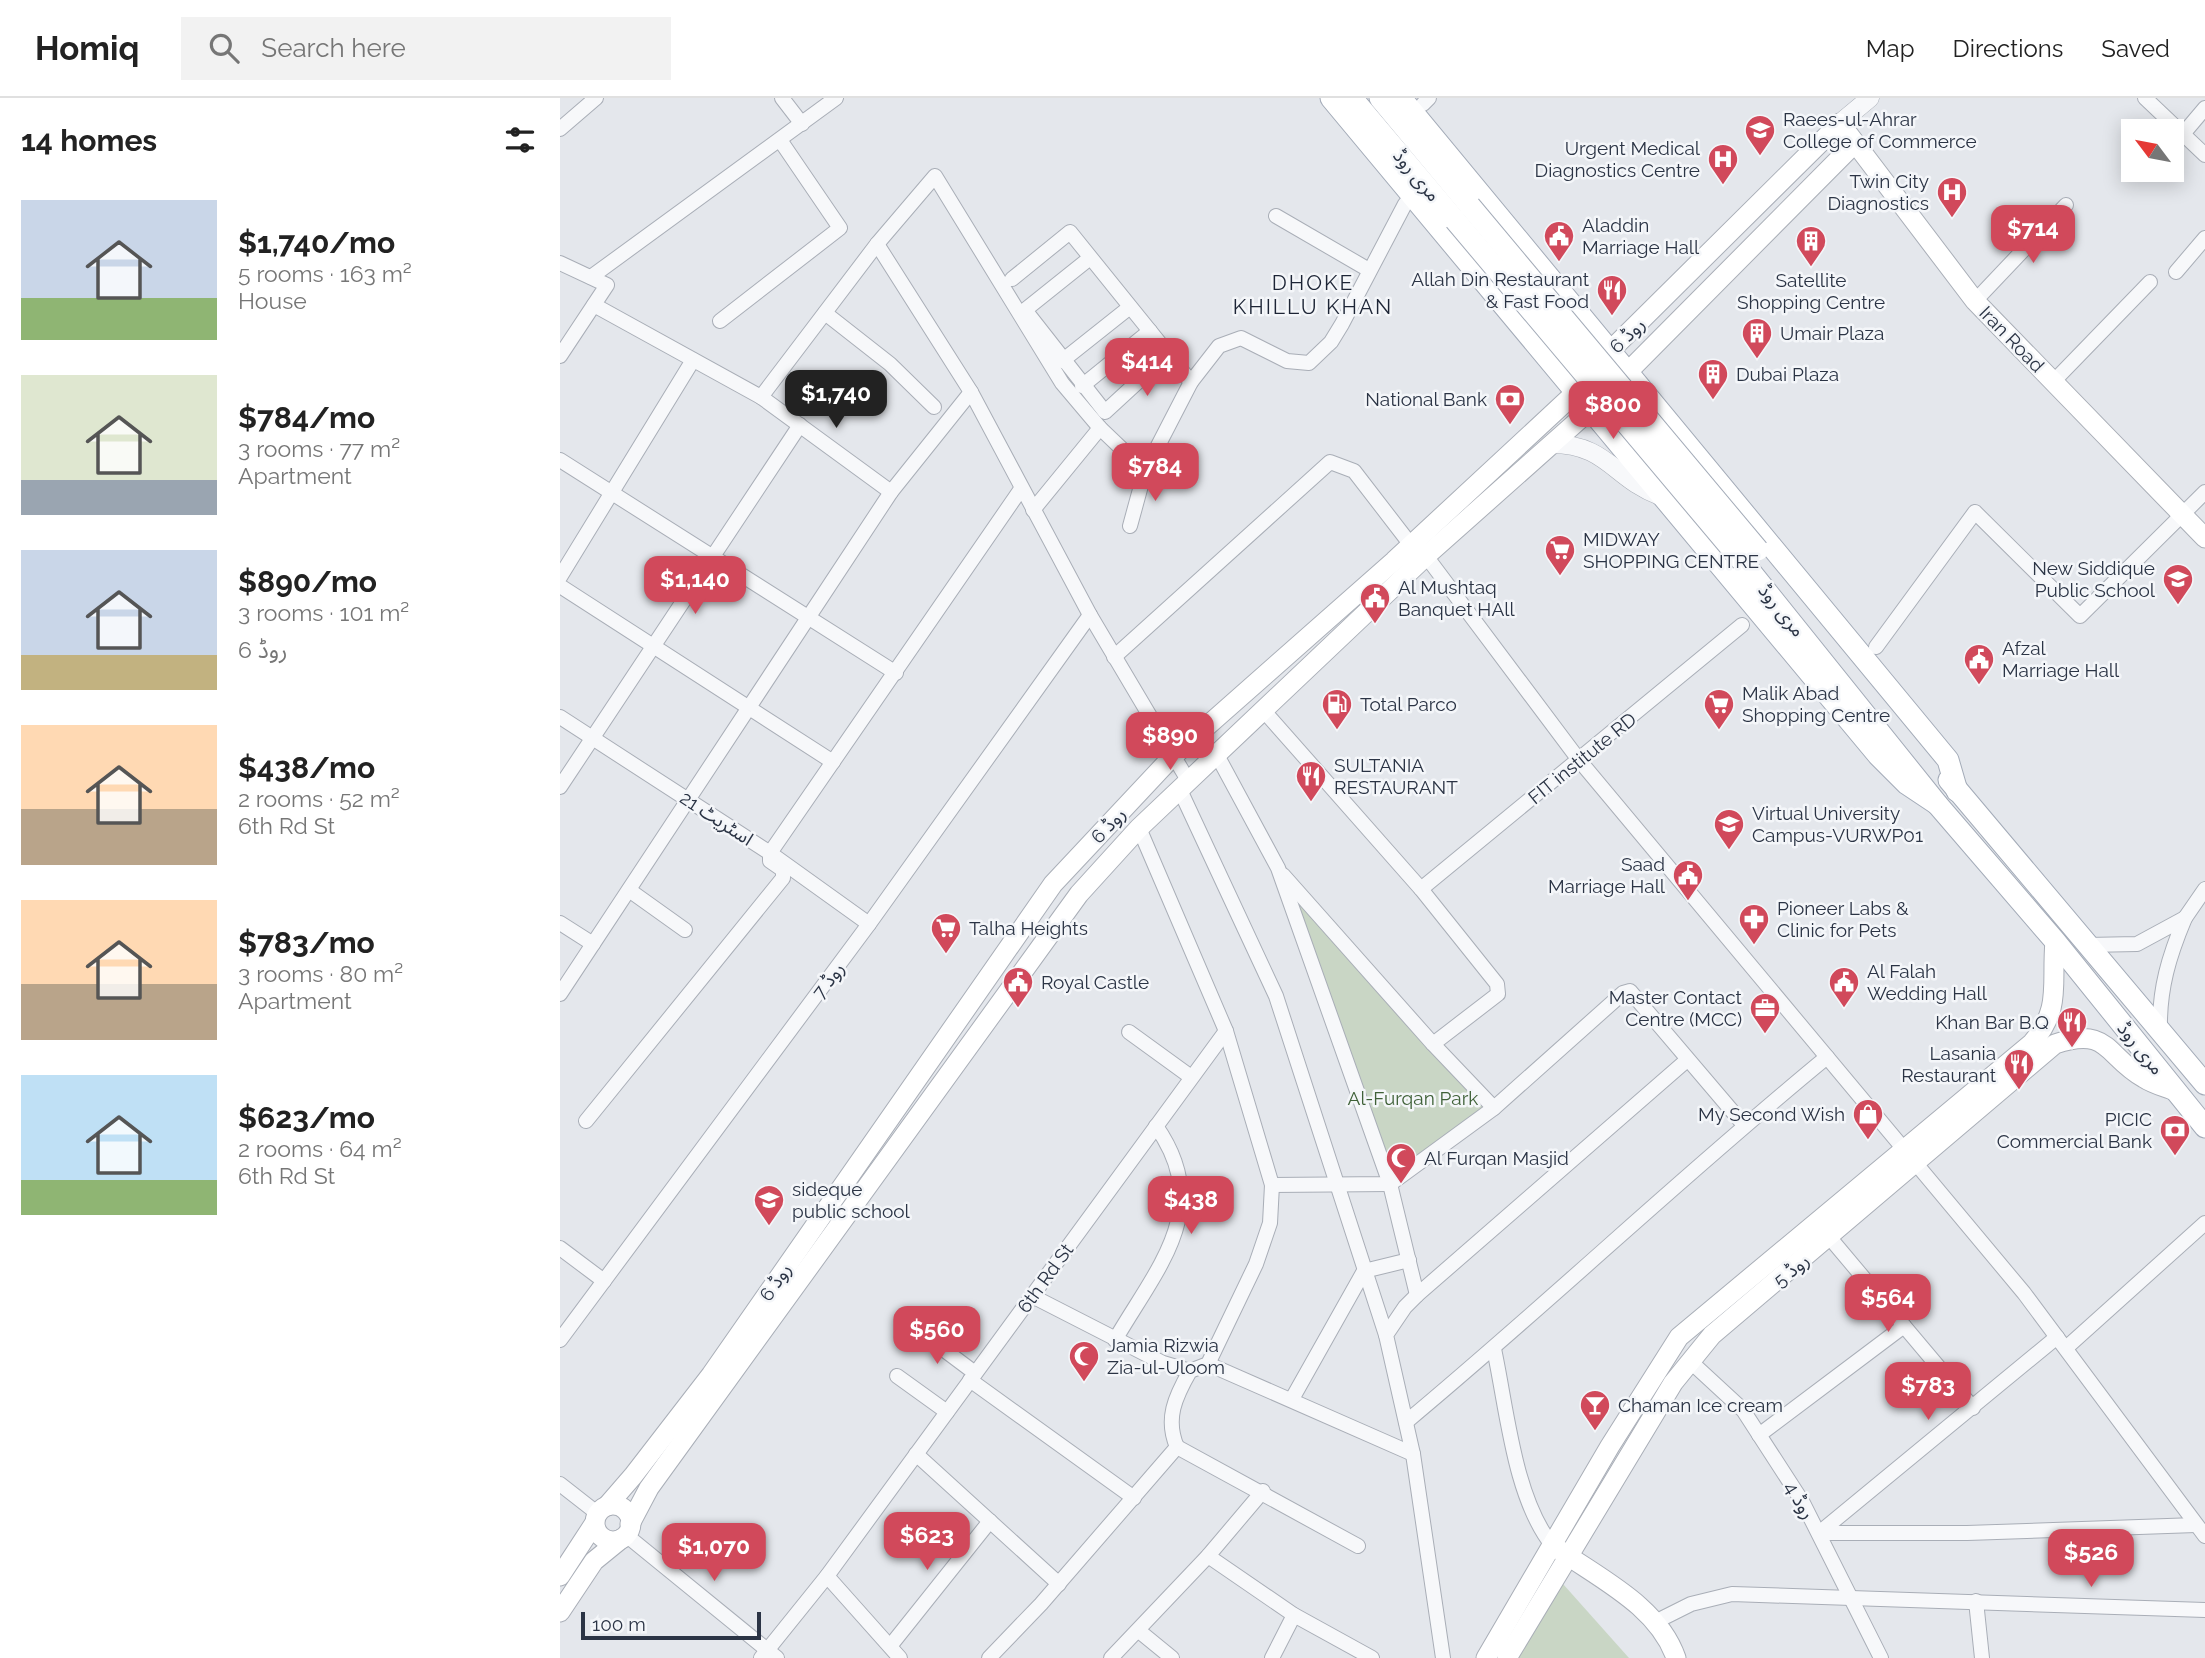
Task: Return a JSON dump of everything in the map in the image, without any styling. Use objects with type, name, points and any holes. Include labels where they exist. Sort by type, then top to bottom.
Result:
[{"type":"main road","points":[[1331,98],[1878,755],[1907,784],[1937,804]]},
{"type":"main road","name":"مری روڈ","points":[[1352,98],[1463,213],[1750,555],[1957,791],[2205,1084]]},
{"type":"main road","name":"مری روڈ","points":[[1380,98],[1463,213]]},
{"type":"main road","points":[[1401,98],[1612,350],[1948,760],[1957,791]]},
{"type":"main road","name":"روڈ 6","points":[[560,1612],[594,1562],[626,1533],[649,1488],[1079,894],[1139,828],[1264,712],[1418,551],[1576,393],[1612,350],[1840,123]]},
{"type":"main road","name":"Iran Road","points":[[1840,123],[1975,301],[2205,538]]},
{"type":"main road","name":"روڈ 6","points":[[560,1576],[599,1514],[634,1476],[711,1375],[1053,884],[1172,757],[1589,411],[1856,143]]},
{"type":"main road","points":[[1656,491],[1648,472],[1657,454],[1676,444],[1693,451]]},
{"type":"main road","name":"مری روڈ","points":[[1750,555],[1937,804],[2055,941],[2205,1127]]},
{"type":"main road","name":"روڈ 5","points":[[1486,1658],[1672,1382],[1712,1335],[1830,1238],[2046,1027],[2053,1009],[2055,941]]},
{"type":"main road","name":"روڈ 5","points":[[1507,1658],[1559,1550],[1679,1337],[2055,1044],[2080,1036],[2102,1042],[2143,1078],[2175,1091]]},
{"type":"main road","points":[[624,1508],[626,1533],[614,1541],[601,1537],[599,1514],[624,1508]]},
{"type":"main road","points":[[1559,1550],[1617,1588],[1670,1642],[1676,1658]]},
{"type":"street","points":[[560,129],[596,98]]},
{"type":"street","points":[[782,98],[802,124]]},
{"type":"street","points":[[590,277],[836,98]]},
{"type":"street","points":[[1840,123],[1870,98]]},
{"type":"street","points":[[2145,98],[2167,119]]},
{"type":"street","points":[[2184,133],[2205,108]]},
{"type":"street","points":[[2184,135],[2205,155]]},
{"type":"street","points":[[720,321],[840,228],[780,140]]},
{"type":"street","points":[[761,397],[877,244],[932,177],[938,177],[996,278],[1062,383],[1100,428],[1145,471]]},
{"type":"street","points":[[1130,526],[1145,471],[1191,382],[1219,346],[1241,338],[1299,365],[1309,363],[1331,342],[1405,204]]},
{"type":"street","points":[[1975,301],[2066,205]]},
{"type":"street","points":[[1276,216],[1369,271]]},
{"type":"street","points":[[1012,279],[1070,232],[1191,382]]},
{"type":"street","points":[[2176,272],[2205,238]]},
{"type":"street","points":[[877,244],[971,392],[1090,615],[1172,757],[1276,996],[1387,1335],[1413,1454],[1443,1658]]},
{"type":"street","points":[[1090,258],[1025,310],[1082,386],[1105,412],[1168,354]]},
{"type":"street","points":[[560,263],[607,285],[560,356]]},
{"type":"street","points":[[2053,382],[2150,282]]},
{"type":"street","points":[[594,305],[761,397],[891,492]]},
{"type":"street","points":[[1062,361],[1130,307]]},
{"type":"street","points":[[825,313],[890,364],[934,407]]},
{"type":"street","points":[[1082,386],[1150,331]]},
{"type":"street","points":[[560,577],[693,360]]},
{"type":"street","points":[[560,994],[891,492],[971,392]]},
{"type":"street","points":[[560,787],[800,425]]},
{"type":"street","points":[[1033,510],[1100,428]]},
{"type":"street","points":[[1552,444],[1572,444],[1596,453],[1634,483],[1656,491]]},
{"type":"street","points":[[560,460],[896,673]]},
{"type":"street","points":[[1114,657],[1330,461],[1354,471],[1579,760],[2062,1342],[2200,1531]]},
{"type":"street","points":[[586,1121],[783,878],[783,870],[770,861],[770,853],[1021,489]]},
{"type":"street","points":[[1876,647],[1975,512],[2080,616],[2205,492]]},
{"type":"street","points":[[560,586],[834,762]]},
{"type":"street","name":"روڈ 7","points":[[560,1340],[869,924],[1090,615]]},
{"type":"street","name":"FIT institute RD","points":[[1421,889],[1742,625]]},
{"type":"street","points":[[1264,712],[1421,889],[1500,988],[1498,994],[1433,1044]]},
{"type":"street","name":"اسٹریٹ 21","points":[[560,717],[770,853],[869,924]]},
{"type":"street","points":[[1217,755],[1278,868],[1390,1184],[1417,1295]]},
{"type":"street","points":[[1032,1296],[1163,1363],[1190,1371],[1208,1364],[1256,1264],[1270,1223],[1272,1185],[1226,1031],[1139,828]]},
{"type":"street","points":[[1278,868],[1433,1044],[1494,1108]]},
{"type":"street","points":[[629,890],[685,930]]},
{"type":"street","points":[[2160,1030],[2159,1004],[2163,977],[2185,918],[2205,890]]},
{"type":"street","points":[[2087,945],[2137,944],[2185,918]]},
{"type":"street","points":[[560,923],[593,944]]},
{"type":"street","points":[[1272,1185],[1390,1184],[1494,1108],[1623,993],[1630,990],[1744,1125]]},
{"type":"street","name":"6th Rd St","points":[[769,1655],[1226,1031]]},
{"type":"street","points":[[1129,1032],[1191,1077]]},
{"type":"street","points":[[1406,1422],[1494,1349],[1744,1125],[1827,1057]]},
{"type":"street","points":[[1387,1335],[1405,1307],[1417,1295],[1687,1060]]},
{"type":"street","points":[[1115,1340],[1166,1253],[1181,1214],[1183,1188],[1176,1162],[1172,1149],[1156,1126]]},
{"type":"street","points":[[1819,1532],[1973,1408],[2062,1342],[2205,1223]]},
{"type":"street","points":[[1830,1238],[1973,1408]]},
{"type":"street","points":[[560,1248],[604,1280]]},
{"type":"street","points":[[1292,1399],[1364,1271],[1409,1260]]},
{"type":"street","points":[[1759,1435],[1904,1326]]},
{"type":"street","points":[[919,1331],[973,1377],[1134,1497]]},
{"type":"street","points":[[1494,1349],[1521,1477],[1538,1527],[1559,1550]]},
{"type":"street","name":"روڈ 4","points":[[1691,1362],[1743,1410],[1819,1532],[1881,1658]]},
{"type":"street","points":[[1208,1364],[1413,1454]]},
{"type":"street","points":[[1190,1371],[1171,1410],[1169,1430],[1177,1447],[1359,1546]]},
{"type":"street","points":[[897,1376],[947,1412]]},
{"type":"street","points":[[989,1658],[1059,1584],[1177,1447]]},
{"type":"street","points":[[916,1454],[1059,1584]]},
{"type":"street","points":[[560,1484],[599,1514]]},
{"type":"street","points":[[1111,1658],[1208,1556],[1263,1492]]},
{"type":"street","points":[[891,1645],[990,1521]]},
{"type":"street","points":[[1819,1532],[2200,1531]]},
{"type":"street","points":[[626,1533],[769,1655]]},
{"type":"street","points":[[1208,1556],[1294,1615],[1366,1656]]},
{"type":"street","points":[[827,1576],[900,1658]]},
{"type":"street","points":[[1653,1623],[1690,1604],[1732,1594],[2205,1610]]},
{"type":"street","points":[[1976,1601],[1982,1658],[1987,1658]]},
{"type":"street","points":[[1272,1658],[1294,1615]]},
{"type":"street","points":[[1139,1631],[1172,1658]]},
{"type":"green space","name":"Al-Furqan Park","points":[[1283,877],[1486,1107],[1391,1173]]},
{"type":"green space","points":[[1555,1575],[1629,1658],[1512,1658]]},
{"type":"place","name":"Raees-ul-Ahrar College of Commerce","points":[[1760,157]]},
{"type":"place","name":"Urgent Medical Diagnostics Centre","points":[[1723,186]]},
{"type":"place","name":"Twin City Diagnostics","points":[[1952,219]]},
{"type":"place","name":"Aladdin Marriage Hall","points":[[1559,263]]},
{"type":"place","name":"Satellite Shopping Centre","points":[[1811,268]]},
{"type":"place","name":"Allah Din Restaurant & Fast Food","points":[[1612,317]]},
{"type":"place","name":"Umair Plaza","points":[[1757,360]]},
{"type":"place","name":"Dubai Plaza","points":[[1713,401]]},
{"type":"place","name":"National Bank","points":[[1510,426]]},
{"type":"place","name":"MIDWAY SHOPPING CENTRE","points":[[1560,577]]},
{"type":"place","name":"New Siddique Public School","points":[[2178,606]]},
{"type":"place","name":"Al Mushtaq Banquet HAll","points":[[1375,625]]},
{"type":"place","name":"Afzal Marriage Hall","points":[[1979,686]]},
{"type":"place","name":"Total Parco","points":[[1337,731]]},
{"type":"place","name":"Malik Abad Shopping Centre","points":[[1719,731]]},
{"type":"place","name":"SULTANIA RESTAURANT","points":[[1311,803]]},
{"type":"place","name":"Virtual University Campus-VURWP01","points":[[1729,851]]},
{"type":"place","name":"Saad Marriage Hall","points":[[1688,902]]},
{"type":"place","name":"Pioneer Labs & Clinic for Pets","points":[[1754,946]]},
{"type":"place","name":"Talha Heights","points":[[946,955]]},
{"type":"place","name":"Royal Castle","points":[[1018,1009]]},
{"type":"place","name":"Al Falah Wedding Hall","points":[[1844,1009]]},
{"type":"place","name":"Master Contact Centre (MCC)","points":[[1765,1035]]},
{"type":"place","name":"Khan Bar B.Q","points":[[2072,1049]]},
{"type":"place","name":"Lasania Restaurant","points":[[2019,1091]]},
{"type":"place","name":"My Second Wish","points":[[1868,1141]]},
{"type":"place","name":"PICIC Commercial Bank","points":[[2175,1157]]},
{"type":"place","name":"Al Furqan Masjid","points":[[1401,1185]]},
{"type":"place","name":"sideque public school","points":[[769,1227]]},
{"type":"place","name":"Jamia Rizwia Zia-ul-Uloom","points":[[1084,1383]]},
{"type":"place","name":"Chaman Ice cream","points":[[1595,1432]]},
{"type":"district","name":"DHOKE KHILLU KHAN","points":[[1313,294]]}]
